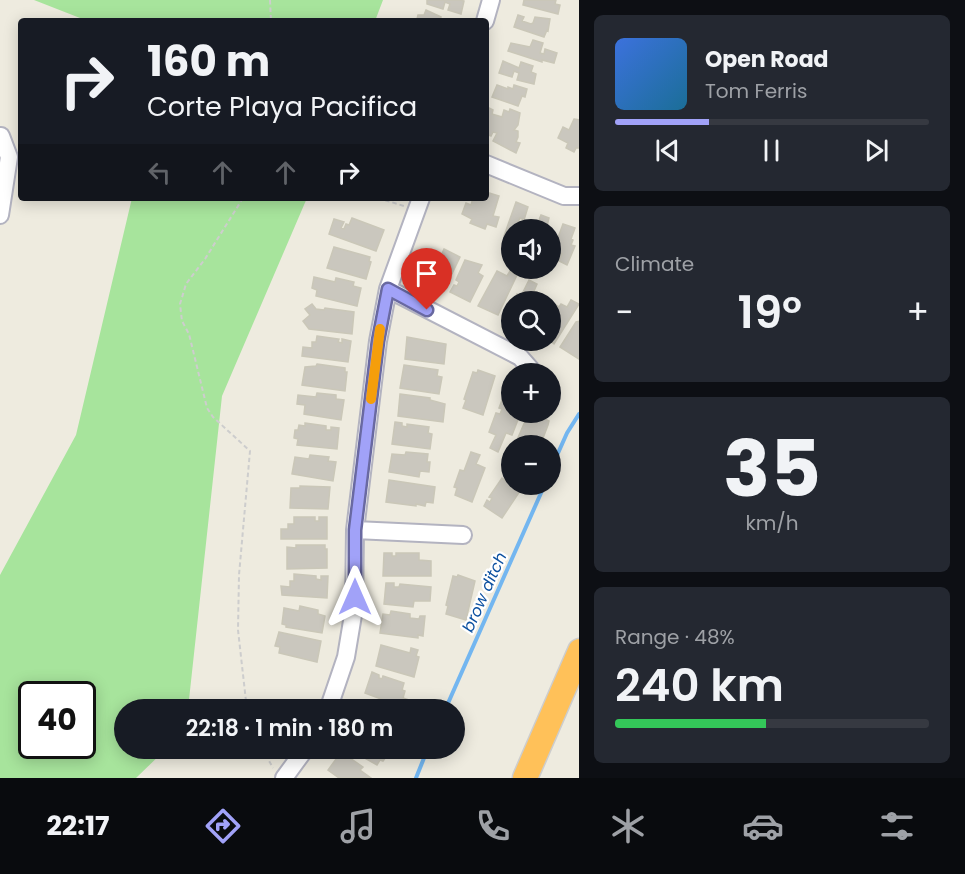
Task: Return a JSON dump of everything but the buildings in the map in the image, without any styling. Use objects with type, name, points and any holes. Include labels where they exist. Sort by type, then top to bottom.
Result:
[{"type":"highway","points":[[525,778],[579,651]]},
{"type":"street","points":[[486,18],[491,0]]},
{"type":"street","points":[[0,214],[9,157],[1,136]]},
{"type":"street","points":[[489,165],[564,196],[579,196]]},
{"type":"street","points":[[332,699],[346,657],[354,609],[355,530],[378,341],[388,289],[419,204]]},
{"type":"street","points":[[388,289],[520,357],[525,363]]},
{"type":"street","points":[[355,530],[463,536]]},
{"type":"street","points":[[279,773],[294,759]]},
{"type":"path","points":[[270,0],[271,18]]},
{"type":"path","points":[[241,201],[205,259],[186,284],[180,304],[182,321],[189,334],[207,408],[213,417],[250,451],[238,597],[238,630],[246,699]]},
{"type":"path","points":[[398,201],[419,204]]},
{"type":"path","points":[[269,759],[279,773]]},
{"type":"green space","points":[[34,0],[383,0],[376,18],[80,18]]},
{"type":"green space","points":[[131,201],[306,201],[222,396],[189,699],[114,699],[114,759],[156,759],[136,778],[0,778],[0,575],[76,435]]},
{"type":"waterway","name":"brow ditch","points":[[561,446],[579,414]]},
{"type":"waterway","name":"brow ditch","points":[[450,699],[540,495]]},
{"type":"waterway","name":"brow ditch","points":[[416,778],[424,759]]},
{"type":"slow traffic","points":[[371,399],[380,329]]},
{"type":"route","points":[[355,597],[355,530],[378,341],[388,289],[427,310]]}]
